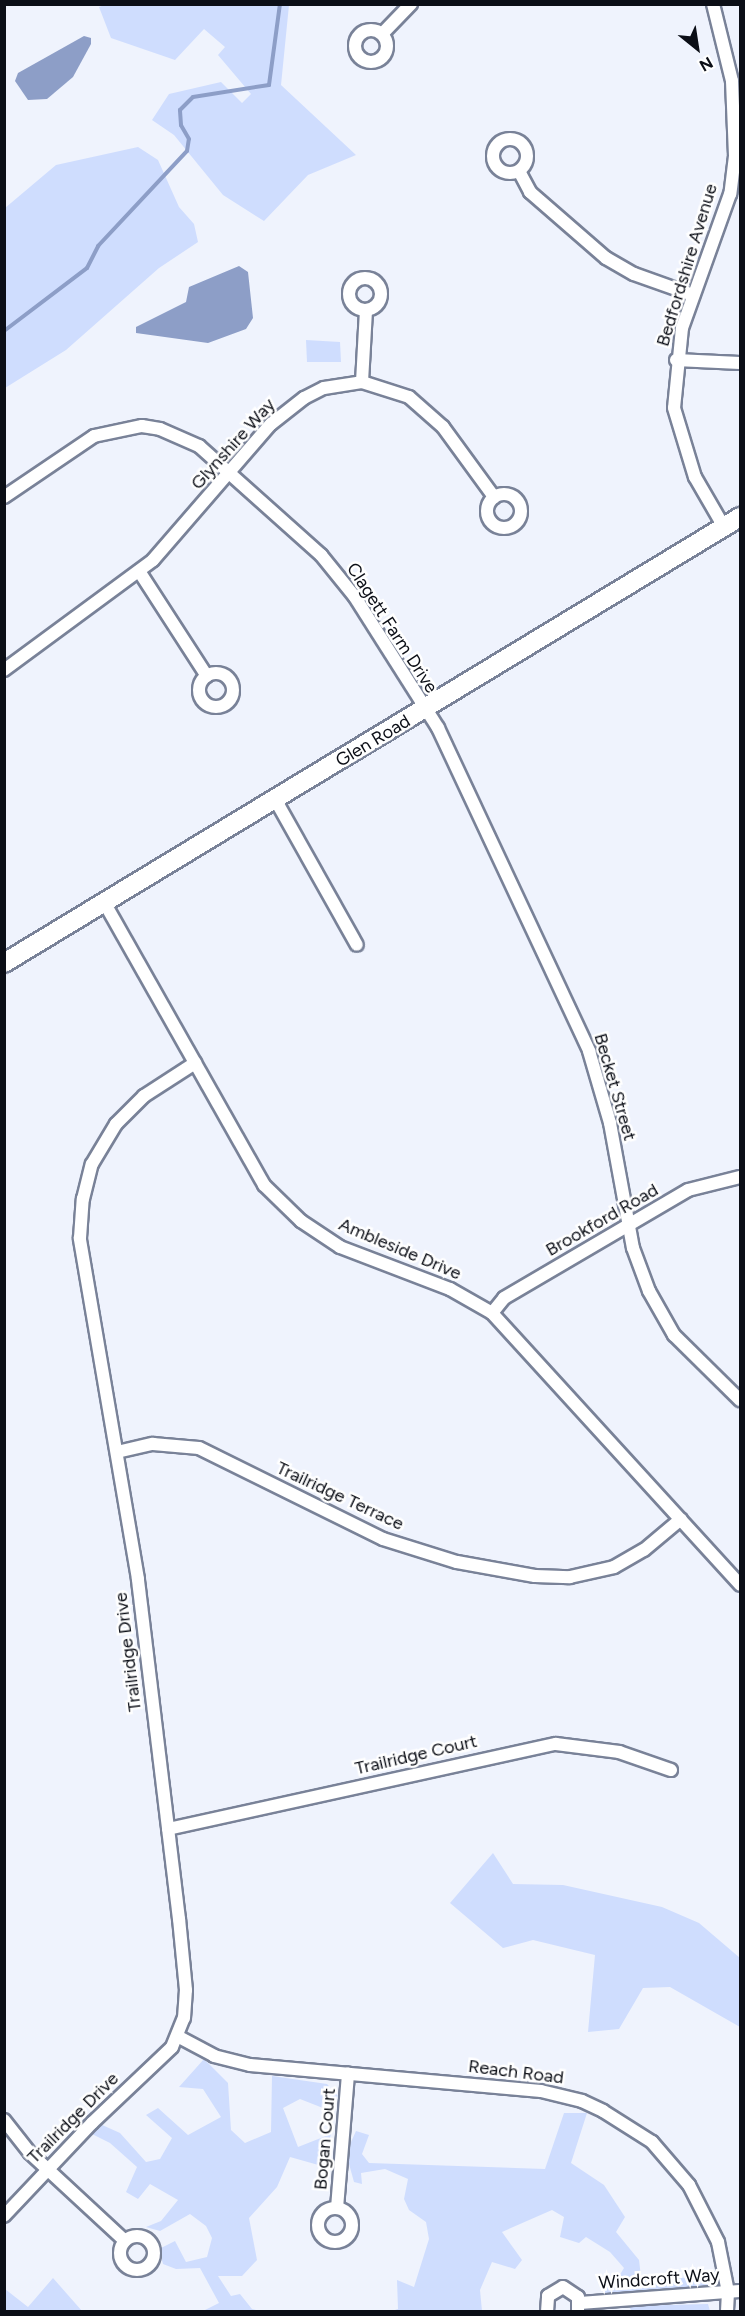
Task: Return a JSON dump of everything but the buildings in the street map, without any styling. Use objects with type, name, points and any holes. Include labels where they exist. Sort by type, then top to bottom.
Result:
[{"type":"main road","name":"Glen Road","points":[[4,963],[741,517]]},
{"type":"street","points":[[382,34],[411,4]]},
{"type":"street","name":"Bedfordshire Avenue","points":[[713,4],[738,112],[730,194],[693,295],[676,360],[674,408],[680,437],[695,477],[724,528]]},
{"type":"street","points":[[519,171],[530,192],[606,258],[634,274],[693,295]]},
{"type":"street","points":[[362,382],[366,310]]},
{"type":"street","points":[[676,360],[741,363]]},
{"type":"street","name":"Glynshire Way","points":[[4,670],[139,571],[172,542],[272,424],[304,398],[324,388],[362,382],[391,390],[427,410],[494,497]]},
{"type":"street","name":"Clagett Farm Drive","points":[[4,497],[73,447],[116,429],[142,426],[178,435],[231,472],[321,555],[355,597],[425,710]]},
{"type":"street","points":[[139,571],[207,676]]},
{"type":"street","name":"Becket Street","points":[[425,710],[438,728],[589,1051],[610,1124],[630,1224],[649,1292],[674,1335],[741,1400]]},
{"type":"street","points":[[275,799],[357,945]]},
{"type":"street","name":"Ambleside Drive","points":[[104,902],[264,1185],[302,1221],[340,1247],[450,1289],[492,1312],[741,1585]]},
{"type":"street","name":"Trailridge Drive","points":[[4,2216],[179,2037],[186,1990],[138,1579],[84,1274],[80,1238],[82,1199],[92,1164],[116,1124],[144,1096],[195,1063]]},
{"type":"street","name":"Brookford Road","points":[[492,1312],[504,1298],[688,1190],[741,1177]]},
{"type":"street","name":"Trailridge Terrace","points":[[117,1452],[153,1443],[199,1448],[383,1539],[457,1562],[535,1576],[570,1577],[614,1567],[644,1550],[681,1519]]},
{"type":"street","name":"Trailridge Court","points":[[168,1829],[556,1744],[619,1752],[671,1770]]},
{"type":"street","name":"Reach Road","points":[[179,2037],[230,2062],[551,2093],[582,2101],[626,2123],[666,2155],[689,2185],[718,2242],[734,2291],[727,2312]]},
{"type":"street","name":"Bogan Court","points":[[337,2208],[348,2073]]},
{"type":"street","points":[[4,2120],[48,2169],[124,2241]]},
{"type":"street","name":"Windcroft Way","points":[[547,2312],[546,2300],[557,2288],[574,2292],[579,2307],[734,2291]]},
{"type":"shaded area","points":[[107,4],[289,5],[281,85],[356,155],[308,175],[264,221],[223,195],[174,135],[152,120],[169,94],[221,82],[242,103],[251,94],[218,55],[225,47],[204,29],[175,60],[111,38],[99,7]]},
{"type":"shaded area","points":[[84,36],[91,38],[91,44],[73,77],[47,99],[28,100],[15,81],[18,73]]},
{"type":"shaded area","points":[[138,147],[158,160],[179,207],[194,224],[198,242],[159,268],[66,350],[5,388],[5,208],[56,165]]},
{"type":"shaded area","points":[[239,266],[248,272],[253,318],[246,329],[208,343],[136,333],[136,327],[186,302],[189,287]]},
{"type":"shaded area","points":[[306,340],[340,342],[341,362],[307,362]]},
{"type":"shaded area","points":[[493,1853],[513,1884],[563,1885],[662,1907],[699,1923],[740,1958],[740,2027],[670,1987],[643,1988],[619,2029],[588,2032],[595,1955],[533,1940],[503,1948],[450,1903]]},
{"type":"shaded area","points":[[204,2059],[228,2083],[231,2130],[245,2143],[271,2132],[272,2076],[327,2084],[338,2096],[328,2110],[300,2099],[283,2108],[298,2147],[331,2134],[322,2166],[290,2157],[277,2187],[249,2218],[257,2260],[242,2276],[218,2276],[231,2296],[240,2294],[252,2309],[260,2311],[203,2311],[219,2303],[200,2268],[176,2269],[163,2264],[159,2249],[175,2241],[186,2262],[207,2257],[212,2238],[206,2226],[190,2214],[160,2231],[146,2227],[161,2221],[178,2200],[150,2184],[138,2199],[126,2192],[137,2167],[110,2143],[92,2134],[100,2124],[120,2133],[146,2162],[160,2159],[172,2138],[146,2115],[158,2108],[188,2135],[221,2117],[203,2089],[179,2087]]},
{"type":"shaded area","points":[[564,2113],[587,2113],[571,2163],[604,2185],[625,2217],[616,2232],[639,2260],[641,2277],[696,2278],[715,2271],[716,2280],[702,2287],[606,2294],[600,2284],[616,2281],[624,2268],[610,2252],[586,2237],[579,2243],[560,2237],[564,2217],[552,2210],[502,2232],[522,2260],[515,2269],[492,2262],[480,2290],[482,2311],[392,2311],[398,2309],[397,2280],[414,2287],[429,2239],[426,2222],[409,2210],[404,2199],[408,2179],[385,2169],[361,2173],[362,2184],[354,2182],[346,2153],[356,2131],[369,2135],[362,2154],[369,2163],[545,2169]]},
{"type":"shaded area","points":[[53,2278],[82,2311],[5,2311],[5,2289],[28,2307]]},
{"type":"shaded area","points":[[708,2304],[710,2311],[632,2311],[628,2306]]},
{"type":"waterway","points":[[4,331],[87,268],[98,246],[187,151],[189,139],[181,125],[180,110],[193,97],[269,85],[280,4]]}]
